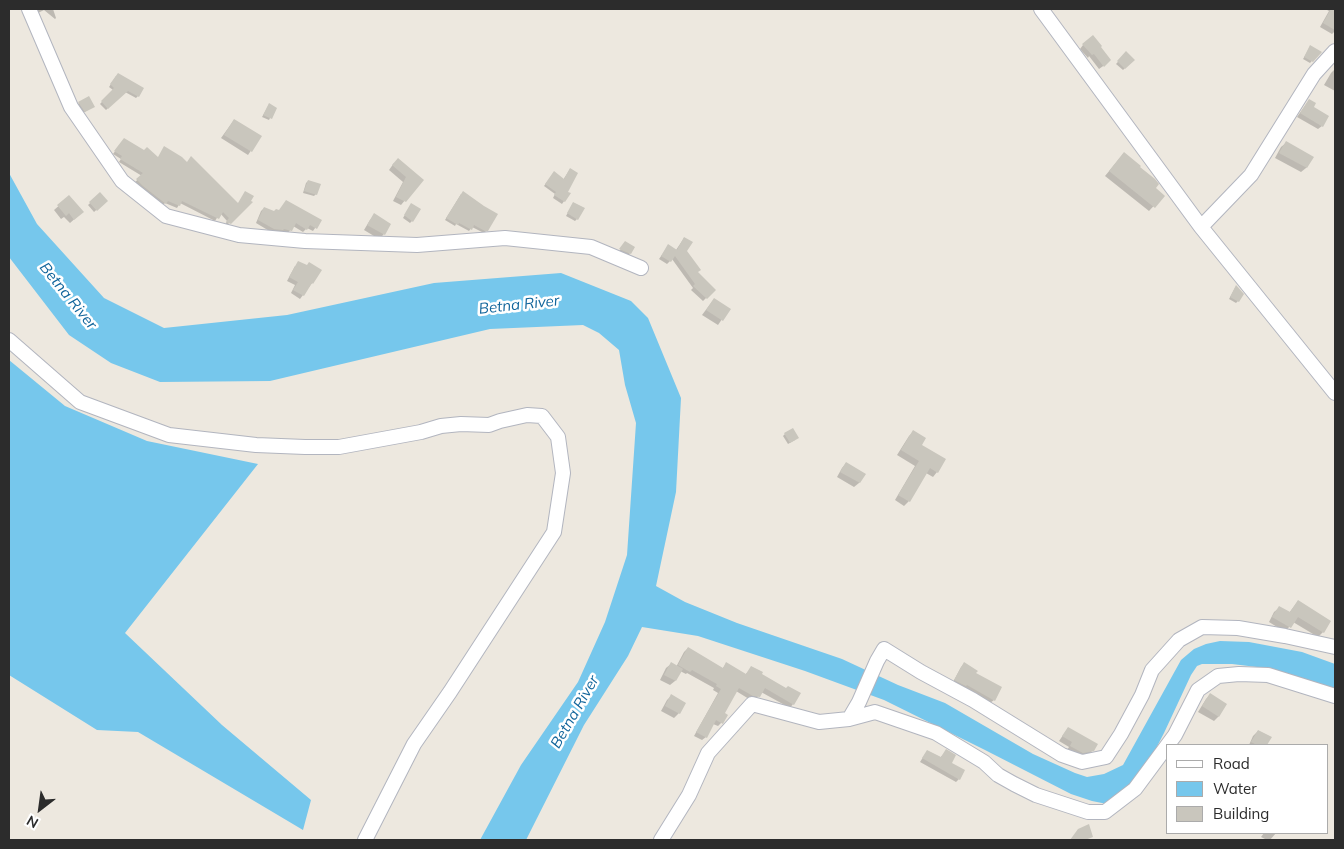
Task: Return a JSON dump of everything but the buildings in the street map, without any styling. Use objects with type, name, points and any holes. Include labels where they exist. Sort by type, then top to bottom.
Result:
[{"type":"street","points":[[29,9],[71,107],[122,181],[166,216],[239,235],[305,241],[417,245],[505,238],[591,247],[641,268]]},
{"type":"street","points":[[1041,9],[1201,227],[1335,393]]},
{"type":"street","points":[[1201,227],[1251,175],[1314,74],[1335,51]]},
{"type":"street","points":[[9,340],[80,402],[169,435],[256,444],[305,447],[339,446],[421,432],[441,426],[460,424],[489,426],[500,421],[527,415],[542,416],[558,437],[563,472],[554,532],[414,744],[365,840]]},
{"type":"street","points":[[849,719],[884,649],[1062,755],[1082,762],[1106,757],[1142,695],[1152,670],[1179,640],[1202,627],[1238,628],[1335,647]]},
{"type":"street","points":[[1168,744],[1175,735],[1198,690],[1218,676],[1239,674],[1268,675],[1335,696]]},
{"type":"street","points":[[661,840],[689,795],[708,753],[752,704],[818,722],[849,719],[875,712],[907,722],[936,733],[952,742],[984,762],[998,775],[1036,795],[1088,812],[1105,812],[1135,789],[1166,747]]},
{"type":"water","name":"Betna River","points":[[9,173],[37,224],[104,298],[164,328],[287,315],[434,283],[561,273],[631,301],[648,318],[681,398],[676,492],[656,586],[685,602],[737,623],[842,659],[898,685],[945,703],[1033,754],[1075,773],[1087,777],[1104,774],[1123,765],[1181,660],[1194,649],[1206,644],[1220,641],[1249,642],[1302,652],[1335,664],[1335,689],[1265,668],[1232,664],[1202,664],[1197,666],[1147,766],[1137,780],[1107,804],[1071,794],[884,700],[805,671],[698,636],[642,627],[628,656],[584,725],[526,840],[480,840],[521,765],[578,682],[605,622],[627,555],[636,423],[625,385],[619,350],[599,333],[583,325],[490,329],[270,381],[160,382],[111,363],[69,335],[9,257]]},
{"type":"water","points":[[9,360],[65,406],[147,441],[258,464],[125,633],[222,725],[311,800],[303,830],[138,732],[97,730],[9,675]]}]
